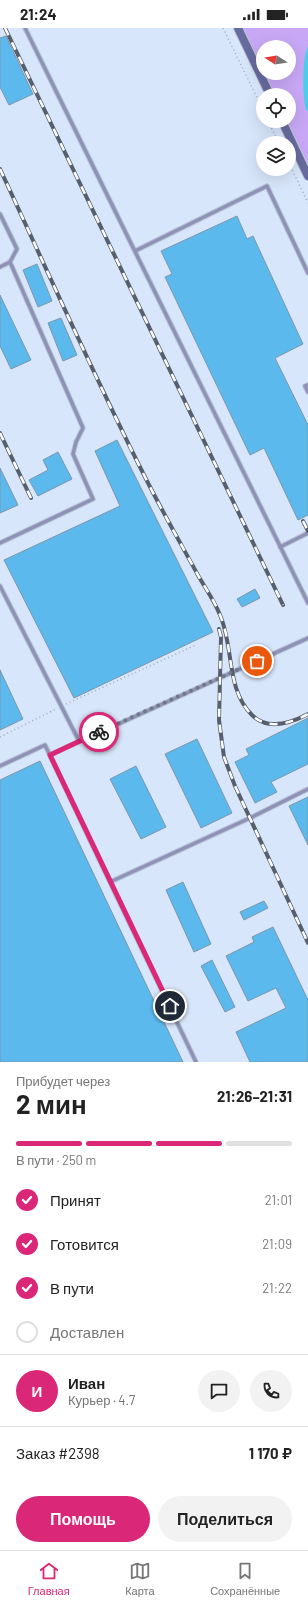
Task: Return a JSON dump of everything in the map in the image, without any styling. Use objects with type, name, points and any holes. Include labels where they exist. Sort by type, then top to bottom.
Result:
[{"type":"main road","points":[[238,28],[267,88]]},
{"type":"main road","points":[[285,128],[308,176]]},
{"type":"lane","points":[[25,28],[308,603]]},
{"type":"lane","points":[[135,251],[267,186],[308,273]]},
{"type":"lane","points":[[0,214],[17,249],[10,262],[0,267]]},
{"type":"lane","points":[[0,543],[93,499],[73,454],[82,428],[10,262]]},
{"type":"lane","points":[[308,385],[305,386],[308,392]]},
{"type":"lane","points":[[280,547],[308,533]]},
{"type":"lane","points":[[0,586],[79,741]]},
{"type":"lane","points":[[50,755],[308,638]]},
{"type":"lane","points":[[0,766],[45,745],[196,1062]]},
{"type":"lane","points":[[110,882],[250,818],[308,789]]},
{"type":"path","points":[[223,28],[256,96]]},
{"type":"path","points":[[295,176],[308,203]]},
{"type":"path","points":[[0,737],[61,707],[196,645]]},
{"type":"shaded area","points":[[243,28],[308,28],[308,164],[296,139],[296,136],[294,136],[290,128],[296,128],[296,88],[272,88],[268,80],[296,80],[296,40],[256,40],[256,55]]},
{"type":"water","points":[[308,46],[308,111],[306,110],[305,104],[303,77]]},
{"type":"building","points":[[6,36],[33,94],[9,105],[0,87],[0,38]]},
{"type":"building","points":[[237,216],[247,239],[253,236],[303,344],[275,358],[308,425],[308,515],[298,520],[264,448],[250,455],[165,277],[172,274],[161,251]]},
{"type":"building","points":[[37,264],[52,301],[38,307],[23,270]]},
{"type":"building","points":[[0,295],[31,360],[11,369],[0,346]]},
{"type":"building","points":[[61,318],[77,355],[63,361],[48,323]]},
{"type":"building","points":[[117,440],[213,632],[74,698],[4,560],[120,506],[95,451]]},
{"type":"building","points":[[58,452],[72,479],[38,496],[29,480],[48,470],[43,460]]},
{"type":"building","points":[[0,468],[18,505],[0,513]]},
{"type":"building","points":[[255,589],[260,598],[242,607],[237,599]]},
{"type":"building","points":[[0,670],[23,719],[0,730]]},
{"type":"building","points":[[308,718],[308,764],[271,782],[277,792],[255,803],[235,762],[249,755],[246,749]]},
{"type":"building","points":[[197,739],[232,813],[201,828],[165,754]]},
{"type":"building","points":[[40,761],[183,1062],[0,1062],[0,780]]},
{"type":"building","points":[[136,766],[166,827],[141,839],[110,779]]},
{"type":"building","points":[[308,797],[308,845],[289,806]]},
{"type":"building","points":[[183,882],[211,944],[194,952],[166,890]]},
{"type":"building","points":[[264,901],[268,908],[244,920],[240,912]]},
{"type":"building","points":[[273,927],[308,1000],[308,1062],[250,1062],[236,1032],[286,1008],[276,988],[248,1001],[226,956],[254,942],[252,937]]},
{"type":"building","points":[[212,960],[235,1007],[225,1012],[201,966]]},
{"type":"railway","points":[[5,28],[283,605]]},
{"type":"railway","points":[[0,169],[89,362],[151,490],[218,610],[224,627],[234,681],[244,705],[258,720],[272,724],[280,724],[308,714]]},
{"type":"railway","points":[[0,433],[31,498]]},
{"type":"railway","points":[[303,521],[308,531]]},
{"type":"railway","points":[[219,629],[221,637],[219,720],[224,757],[235,786],[308,943]]},
{"type":"way so far","points":[[99,732],[257,661]]},
{"type":"route","points":[[99,732],[50,755],[170,1006]]}]
